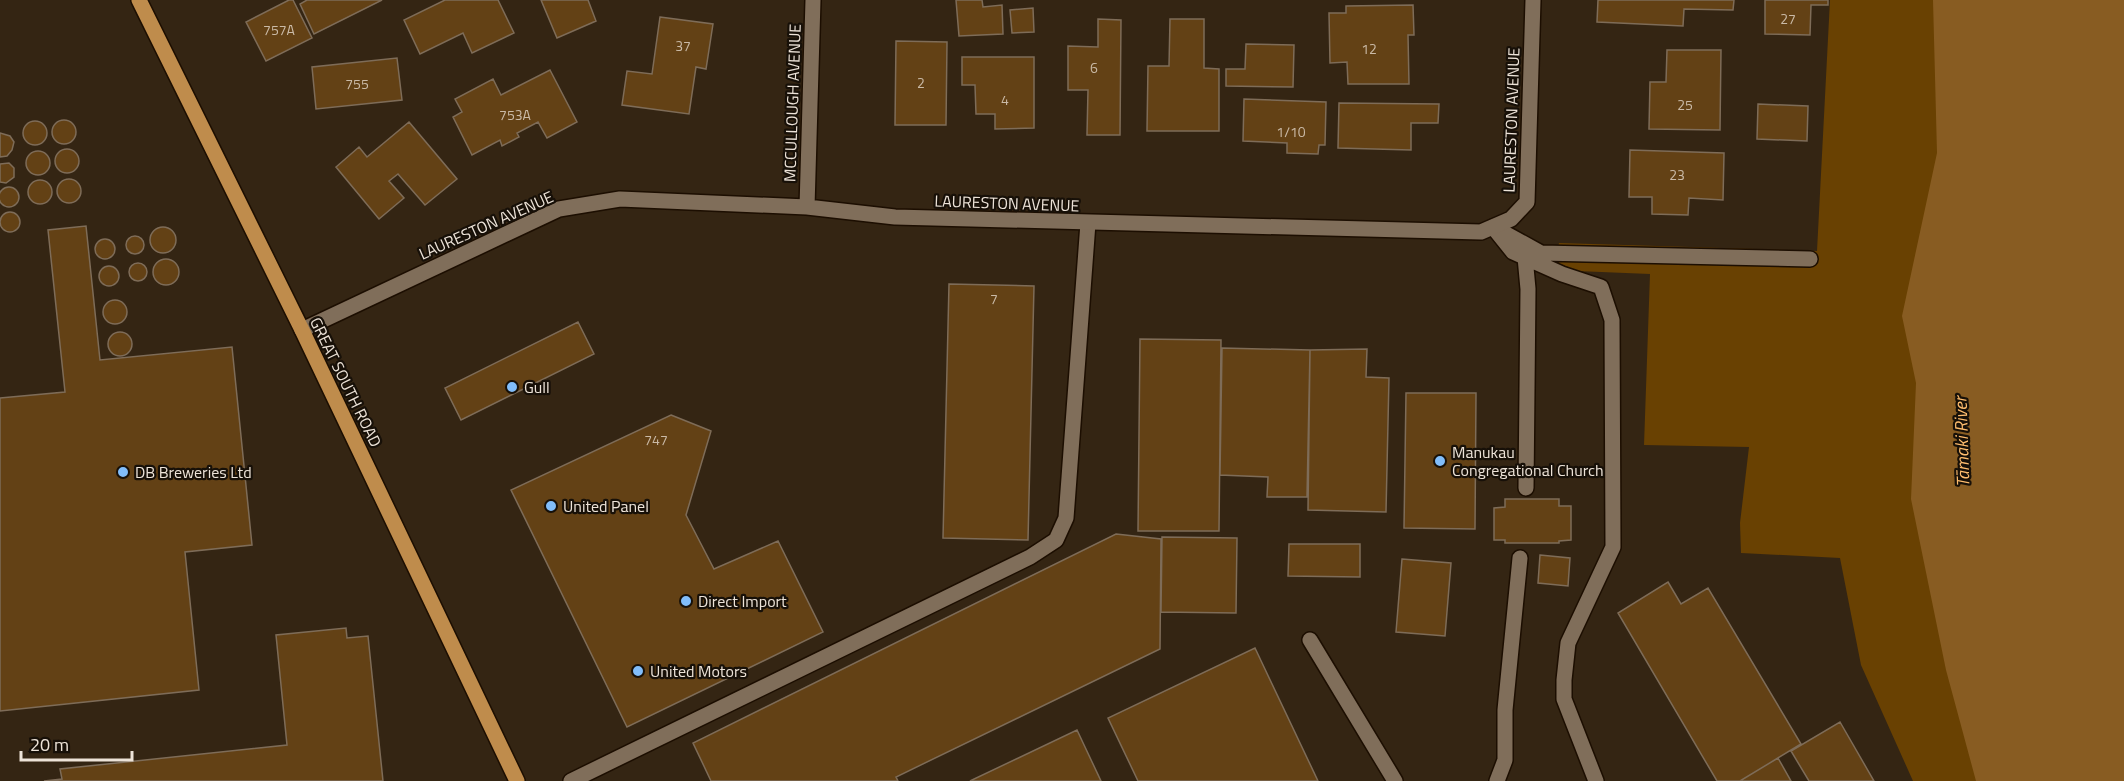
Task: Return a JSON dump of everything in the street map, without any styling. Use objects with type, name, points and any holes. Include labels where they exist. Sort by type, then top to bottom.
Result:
[{"type":"main road","name":"GREAT SOUTH ROAD","points":[[139,0],[302,330],[517,781]]},
{"type":"street","name":"MCCULLOUGH AVENUE","points":[[807,207],[813,0]]},
{"type":"street","name":"LAURESTON AVENUE","points":[[302,330],[559,209],[620,199],[807,207],[896,217],[1481,232],[1510,219],[1527,202],[1533,0]]},
{"type":"street","points":[[572,781],[1030,557],[1056,540],[1066,518],[1088,223]]},
{"type":"street","points":[[1493,227],[1513,252],[1601,287],[1612,320],[1613,547],[1568,643],[1564,680],[1564,699],[1596,781]]},
{"type":"street","points":[[1493,227],[1541,253],[1810,259]]},
{"type":"street","points":[[1525,257],[1528,289],[1526,488]]},
{"type":"street","points":[[1497,781],[1505,760],[1505,710],[1520,558]]},
{"type":"street","points":[[1310,640],[1395,781]]},
{"type":"shaded area","points":[[1830,0],[2124,0],[2029,781],[1913,781],[1861,665],[1840,558],[1741,553],[1740,523],[1749,447],[1644,445],[1650,274],[1552,270],[1559,243],[1817,251]]},
{"type":"water","name":"Tāmaki River","points":[[1933,0],[2124,0],[2124,781],[1976,781],[1946,670],[1911,499],[1916,383],[1902,316],[1937,153]]},
{"type":"building","points":[[293,0],[312,38],[266,61],[246,22]]},
{"type":"building","points":[[307,0],[382,0],[314,34],[300,4]]},
{"type":"building","points":[[445,0],[498,0],[514,33],[472,53],[463,33],[420,54],[404,20]]},
{"type":"building","points":[[541,0],[588,0],[596,21],[557,38]]},
{"type":"building","points":[[956,0],[982,0],[983,7],[1002,5],[1003,34],[959,36]]},
{"type":"building","points":[[1598,0],[1734,0],[1733,10],[1684,9],[1683,26],[1597,22]]},
{"type":"building","points":[[1765,0],[1828,0],[1828,5],[1811,5],[1810,35],[1765,34]]},
{"type":"building","points":[[1413,5],[1414,35],[1408,35],[1409,84],[1348,84],[1347,62],[1330,63],[1329,13],[1346,13],[1346,6]]},
{"type":"building","points":[[1033,8],[1034,32],[1012,33],[1010,10]]},
{"type":"building","points":[[660,17],[713,24],[706,69],[696,67],[689,114],[622,105],[627,71],[652,74]]},
{"type":"building","points":[[1098,19],[1121,20],[1120,135],[1087,135],[1088,90],[1068,90],[1068,46],[1098,47]]},
{"type":"building","points":[[1170,19],[1204,19],[1204,68],[1219,69],[1219,131],[1147,131],[1148,66],[1169,66]]},
{"type":"building","points":[[896,41],[947,42],[946,125],[895,125]]},
{"type":"building","points":[[1246,44],[1294,45],[1293,87],[1226,86],[1226,69],[1245,69]]},
{"type":"building","points":[[1667,50],[1721,50],[1720,130],[1649,129],[1650,82],[1666,82]]},
{"type":"building","points":[[962,57],[1034,57],[1034,128],[995,129],[995,114],[976,114],[975,85],[962,85]]},
{"type":"building","points":[[397,58],[402,100],[316,109],[312,67]]},
{"type":"building","points":[[550,70],[577,122],[547,138],[538,122],[517,133],[519,137],[502,146],[500,140],[472,155],[453,117],[462,112],[455,99],[493,79],[501,95]]},
{"type":"building","points":[[1244,99],[1326,102],[1325,145],[1319,145],[1318,154],[1287,153],[1287,143],[1243,141]]},
{"type":"building","points":[[1339,103],[1439,104],[1438,123],[1411,123],[1411,150],[1338,148]]},
{"type":"building","points":[[1758,104],[1808,106],[1807,141],[1757,139]]},
{"type":"building","points":[[64,120],[69,121],[75,127],[75,137],[69,143],[64,144],[59,143],[53,137],[52,132],[53,127],[59,121]]},
{"type":"building","points":[[35,121],[40,122],[46,128],[46,138],[40,144],[35,145],[30,144],[24,138],[23,133],[24,128],[30,122]]},
{"type":"building","points":[[409,122],[457,179],[425,205],[398,174],[389,181],[404,198],[379,219],[336,167],[359,147],[367,157]]},
{"type":"building","points":[[0,133],[10,136],[14,142],[7,156],[0,157]]},
{"type":"building","points":[[67,149],[72,150],[78,156],[78,166],[72,172],[67,173],[62,172],[56,166],[55,161],[56,156],[62,150]]},
{"type":"building","points":[[1630,150],[1724,153],[1723,200],[1689,198],[1688,215],[1652,214],[1652,197],[1629,197]]},
{"type":"building","points":[[38,151],[43,152],[49,158],[49,168],[43,174],[38,175],[33,174],[27,168],[26,163],[27,158],[33,152]]},
{"type":"building","points":[[9,163],[14,168],[14,177],[6,183],[0,182],[0,164]]},
{"type":"building","points":[[69,179],[74,180],[80,186],[80,196],[74,202],[69,203],[64,202],[58,196],[57,191],[58,186],[64,180]]},
{"type":"building","points":[[40,180],[45,181],[51,187],[51,197],[45,203],[40,204],[35,203],[29,197],[28,192],[29,187],[35,181]]},
{"type":"building","points":[[9,187],[16,190],[19,197],[16,204],[9,207],[2,204],[-1,197],[2,190]]},
{"type":"building","points":[[10,212],[17,215],[20,222],[17,229],[10,232],[3,229],[0,222],[3,215]]},
{"type":"building","name":"DB Breweries Ltd","points":[[86,226],[100,360],[232,347],[252,545],[185,552],[199,690],[0,711],[0,398],[65,392],[48,230]]},
{"type":"building","points":[[163,227],[172,231],[176,240],[172,249],[163,253],[154,249],[150,240],[154,231]]},
{"type":"building","points":[[135,236],[141,239],[144,245],[141,251],[135,254],[129,251],[126,245],[129,239]]},
{"type":"building","points":[[101,239],[109,239],[115,245],[115,253],[109,259],[101,259],[95,253],[95,245]]},
{"type":"building","points":[[166,259],[175,263],[179,272],[175,281],[166,285],[157,281],[153,272],[157,263]]},
{"type":"building","points":[[138,263],[144,266],[147,272],[144,278],[138,281],[132,278],[129,272],[132,266]]},
{"type":"building","points":[[105,266],[113,266],[119,272],[119,280],[113,286],[105,286],[99,280],[99,272]]},
{"type":"building","points":[[949,284],[1034,286],[1028,540],[943,538]]},
{"type":"building","points":[[115,300],[120,301],[126,307],[126,317],[120,323],[115,324],[110,323],[104,317],[103,312],[104,307],[110,301]]},
{"type":"building","points":[[578,322],[594,354],[461,420],[445,388]]},
{"type":"building","points":[[120,332],[125,333],[131,339],[131,349],[125,355],[120,356],[115,355],[109,349],[108,344],[109,339],[115,333]]},
{"type":"building","points":[[1140,339],[1221,340],[1219,531],[1138,531]]},
{"type":"building","points":[[1222,348],[1310,350],[1307,497],[1267,497],[1268,477],[1220,475]]},
{"type":"building","points":[[1367,349],[1366,377],[1389,378],[1386,512],[1308,510],[1310,350]]},
{"type":"building","name":"Manukau Congregational Church","points":[[1406,393],[1476,393],[1475,529],[1404,528]]},
{"type":"building","name":"Direct Import","points":[[671,415],[711,431],[686,515],[714,569],[778,541],[823,632],[627,727],[511,490]]},
{"type":"building","points":[[1505,499],[1559,499],[1559,506],[1571,506],[1571,540],[1559,541],[1559,543],[1505,543],[1505,540],[1494,540],[1494,508],[1505,507]]},
{"type":"building","points":[[1116,534],[1161,539],[1160,649],[896,777],[898,781],[711,781],[693,743]]},
{"type":"building","points":[[1162,537],[1237,538],[1236,613],[1161,612]]},
{"type":"building","points":[[1289,544],[1360,544],[1360,577],[1288,576]]},
{"type":"building","points":[[1540,555],[1570,558],[1568,586],[1538,583]]},
{"type":"building","points":[[1402,559],[1451,563],[1445,636],[1396,632]]},
{"type":"building","points":[[1668,582],[1681,604],[1708,588],[1801,744],[1740,781],[1717,781],[1618,613]]},
{"type":"building","points":[[346,628],[347,638],[368,636],[383,781],[44,781],[62,779],[60,769],[287,745],[276,635]]},
{"type":"building","points":[[1255,648],[1318,781],[1138,781],[1108,718]]},
{"type":"building","points":[[1840,722],[1874,781],[1809,781],[1791,751]]},
{"type":"building","points":[[1077,730],[1101,781],[970,781]]},
{"type":"building","points":[[1778,758],[1791,781],[1740,781]]},
{"type":"place","name":"Gull","points":[[512,387]]},
{"type":"place","name":"Manukau Congregational Church","points":[[1440,461]]},
{"type":"place","name":"DB Breweries Ltd","points":[[123,472]]},
{"type":"place","name":"United Panel","points":[[551,506]]},
{"type":"place","name":"Direct Import","points":[[686,601]]},
{"type":"place","name":"United Motors","points":[[638,671]]}]
